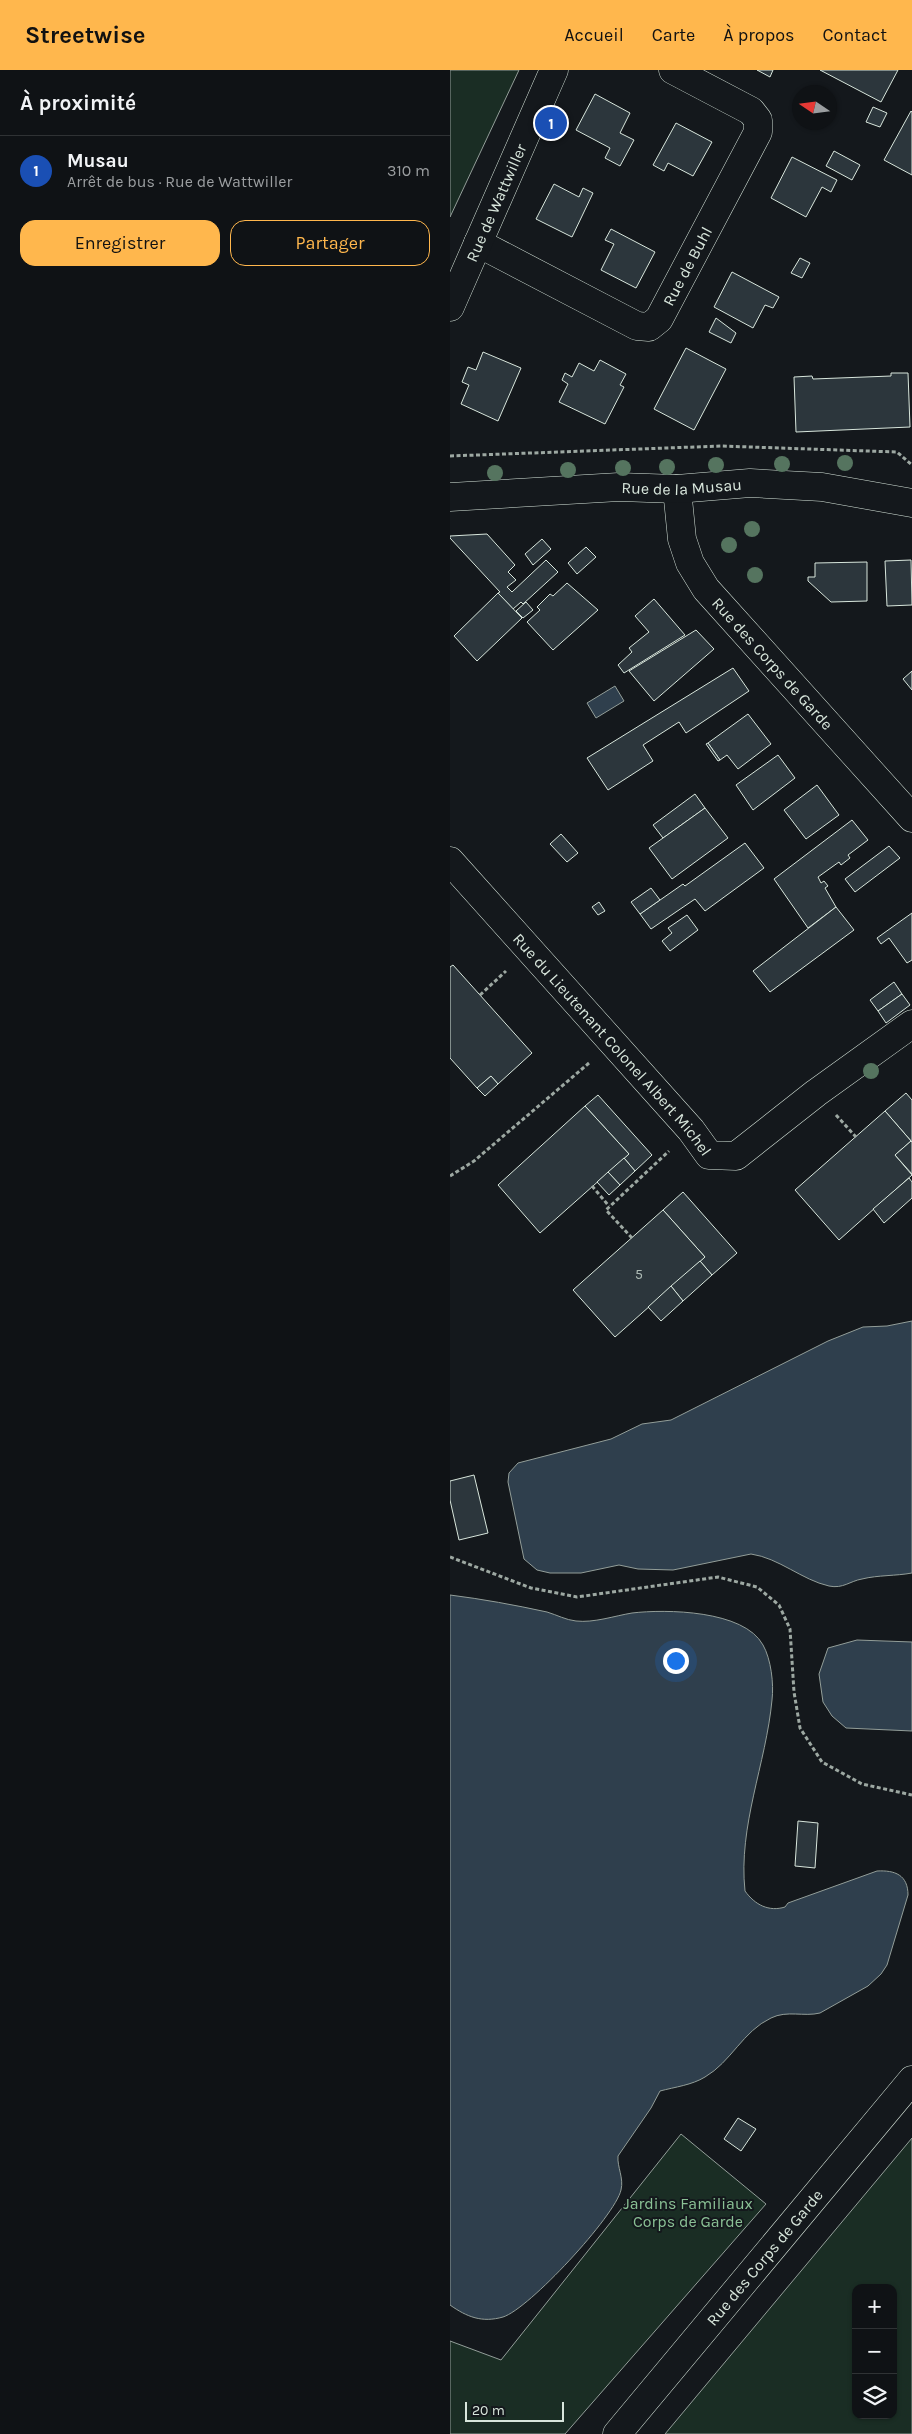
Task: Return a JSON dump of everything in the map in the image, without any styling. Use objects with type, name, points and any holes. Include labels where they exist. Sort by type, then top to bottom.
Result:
[{"type":"street","name":"Rue de Wattwiller","points":[[450,307],[554,70]]},
{"type":"street","name":"Rue de Buhl","points":[[478,243],[637,326],[649,327],[659,319],[758,132],[758,120],[750,111],[673,70]]},
{"type":"street","name":"Rue de la Musau","points":[[450,497],[619,487],[677,489],[750,483],[822,487],[912,503]]},
{"type":"street","name":"Rue des Corps de Garde","points":[[677,489],[682,540],[690,563],[706,589],[912,818]]},
{"type":"street","name":"Rue du Lieutenant Colonel Albert Michel","points":[[450,861],[614,1042],[691,1130],[709,1155],[736,1156],[816,1093],[912,1024]]},
{"type":"street","name":"Rue des Corps de Garde","points":[[617,2434],[912,2080]]},
{"type":"path","points":[[450,456],[740,446],[897,452],[912,465]]},
{"type":"path","points":[[480,995],[529,950]]},
{"type":"path","points":[[450,1176],[474,1161],[614,1042]]},
{"type":"path","points":[[632,1238],[606,1210],[691,1130]]},
{"type":"path","points":[[592,1186],[609,1206]]},
{"type":"path","points":[[450,1557],[531,1588],[577,1597],[718,1577],[756,1587],[779,1605],[790,1629],[794,1692],[800,1728],[822,1762],[862,1784],[912,1794]]},
{"type":"green space","points":[[450,70],[519,70],[450,217]]},
{"type":"green space","name":"Jardins Familiaux Corps de Garde","points":[[681,2134],[766,2204],[565,2434],[450,2434],[450,2341],[501,2360]]},
{"type":"green space","points":[[912,2138],[912,2434],[665,2434]]},
{"type":"water","points":[[615,686],[624,701],[596,718],[587,703]]},
{"type":"water","points":[[912,1321],[912,1573],[868,1578],[834,1587],[809,1579],[761,1556],[751,1554],[673,1570],[638,1569],[619,1565],[581,1573],[550,1573],[537,1570],[524,1559],[508,1482],[509,1473],[518,1463],[611,1439],[642,1424],[671,1420],[828,1341],[863,1327],[887,1326]]},
{"type":"water","points":[[450,1595],[535,1609],[576,1621],[597,1620],[632,1613],[664,1611],[703,1614],[722,1618],[753,1633],[763,1645],[768,1657],[773,1694],[769,1724],[745,1843],[745,1891],[758,1904],[773,1909],[785,1907],[788,1903],[877,1871],[883,1871],[895,1873],[903,1878],[908,1895],[887,1965],[881,1974],[868,1986],[820,2013],[783,2014],[771,2018],[745,2038],[714,2071],[705,2077],[689,2084],[660,2091],[651,2108],[618,2156],[622,2181],[621,2190],[604,2220],[570,2260],[532,2297],[515,2310],[495,2319],[475,2318],[462,2313],[450,2305]]},
{"type":"water","points":[[857,1640],[912,1642],[912,1731],[846,1728],[832,1716],[823,1702],[819,1674],[828,1648]]},
{"type":"building","points":[[757,70],[773,70],[770,77]]},
{"type":"building","points":[[820,70],[898,70],[881,102]]},
{"type":"building","points":[[595,94],[630,113],[620,133],[634,140],[620,166],[605,158],[610,148],[576,130]]},
{"type":"building","points":[[873,107],[887,113],[880,127],[866,122]]},
{"type":"building","points":[[912,112],[912,175],[884,160]]},
{"type":"building","points":[[676,123],[712,142],[693,176],[668,163],[664,171],[653,165]]},
{"type":"building","points":[[834,151],[860,165],[852,180],[826,166]]},
{"type":"building","points":[[792,157],[837,180],[831,192],[822,187],[806,217],[771,198]]},
{"type":"building","points":[[554,184],[579,197],[583,188],[593,193],[572,237],[536,219]]},
{"type":"building","points":[[611,229],[655,252],[636,288],[601,270],[614,244],[605,240]]},
{"type":"building","points":[[800,258],[810,263],[802,278],[791,273]]},
{"type":"building","points":[[732,272],[779,297],[773,308],[765,305],[753,328],[714,307]]},
{"type":"building","points":[[716,318],[736,333],[731,343],[709,332]]},
{"type":"building","points":[[686,348],[726,369],[694,430],[654,409]]},
{"type":"building","points":[[483,352],[521,368],[498,421],[461,404],[469,385],[462,382],[468,367],[476,370]]},
{"type":"building","points":[[600,360],[626,374],[620,385],[624,387],[605,424],[559,402],[568,384],[562,380],[565,373],[572,377],[579,363],[594,371]]},
{"type":"building","points":[[891,373],[908,373],[910,427],[796,432],[794,377],[812,376],[813,379],[891,376]]},
{"type":"building","points":[[487,534],[515,565],[508,572],[516,580],[507,587],[512,592],[546,560],[558,572],[523,604],[521,602],[513,609],[498,593],[500,592],[450,538],[450,536]]},
{"type":"building","points":[[542,539],[551,549],[533,565],[525,554]]},
{"type":"building","points":[[586,547],[596,557],[577,574],[568,563]]},
{"type":"building","points":[[911,560],[912,605],[887,606],[885,561]]},
{"type":"building","points":[[867,562],[867,601],[831,602],[808,581],[808,577],[815,577],[815,563]]},
{"type":"building","points":[[567,583],[598,610],[553,650],[527,622],[540,610],[537,607],[550,594],[553,596]]},
{"type":"building","points":[[498,593],[522,618],[477,661],[454,636]]},
{"type":"building","points":[[654,599],[685,635],[624,673],[618,665],[632,652],[629,648],[649,632],[635,616]]},
{"type":"building","points":[[526,602],[533,610],[523,618],[516,611]]},
{"type":"building","points":[[696,630],[714,649],[654,701],[629,671]]},
{"type":"building","points":[[733,668],[749,691],[686,733],[679,722],[643,745],[653,761],[608,790],[587,758]]},
{"type":"building","points":[[912,671],[912,690],[903,679]]},
{"type":"building","points":[[748,714],[771,744],[738,769],[727,755],[720,760],[708,743]]},
{"type":"building","points":[[708,743],[720,760],[718,761],[706,744]]},
{"type":"building","points":[[778,755],[795,778],[753,810],[736,785]]},
{"type":"building","points":[[817,785],[839,815],[806,839],[784,810]]},
{"type":"building","points":[[695,794],[705,808],[663,838],[653,825]]},
{"type":"building","points":[[705,808],[728,838],[672,879],[649,848]]},
{"type":"building","points":[[852,820],[868,840],[848,855],[850,858],[841,865],[839,862],[818,877],[821,883],[824,881],[828,886],[825,888],[836,907],[808,928],[774,879]]},
{"type":"building","points":[[561,834],[578,853],[567,862],[550,844]]},
{"type":"building","points":[[745,843],[764,868],[705,911],[695,899],[651,929],[640,914],[683,884],[685,886]]},
{"type":"building","points":[[889,846],[900,858],[855,892],[845,879]]},
{"type":"building","points":[[651,888],[660,900],[640,914],[631,902]]},
{"type":"building","points":[[599,902],[605,911],[598,915],[592,907]]},
{"type":"building","points":[[836,907],[854,930],[770,992],[753,971]]},
{"type":"building","points":[[912,913],[912,960],[907,963],[889,938],[881,944],[877,938]]},
{"type":"building","points":[[687,915],[698,930],[670,951],[662,941],[672,933],[668,928]]},
{"type":"building","points":[[453,965],[532,1053],[498,1084],[491,1076],[477,1088],[450,1058],[450,967]]},
{"type":"building","points":[[894,982],[902,994],[878,1011],[870,1000]]},
{"type":"building","points":[[902,994],[910,1005],[886,1023],[878,1011]]},
{"type":"building","points":[[491,1076],[498,1084],[485,1096],[477,1088]]},
{"type":"building","points":[[906,1093],[912,1100],[912,1142],[885,1111]]},
{"type":"building","points":[[598,1095],[652,1155],[635,1171],[624,1158],[629,1154],[585,1106]]},
{"type":"building","points":[[585,1106],[629,1154],[540,1233],[498,1185]]},
{"type":"building","points":[[885,1111],[911,1141],[895,1155],[912,1175],[839,1240],[795,1190]]},
{"type":"building","points":[[912,1142],[912,1174],[895,1155]]},
{"type":"building","points":[[624,1158],[635,1171],[620,1185],[608,1172]]},
{"type":"building","points":[[608,1172],[620,1185],[609,1195],[597,1182]]},
{"type":"building","points":[[909,1178],[912,1182],[912,1198],[884,1223],[873,1209]]},
{"type":"building","points":[[683,1192],[737,1253],[712,1275],[700,1261],[705,1257],[663,1210]]},
{"type":"building","points":[[663,1210],[705,1257],[615,1337],[573,1290]]},
{"type":"building","points":[[700,1261],[712,1275],[683,1301],[671,1286]]},
{"type":"building","points":[[671,1286],[683,1301],[661,1321],[648,1307]]},
{"type":"building","points":[[474,1475],[488,1533],[459,1540],[450,1500],[450,1481]]},
{"type":"building","points":[[798,1821],[818,1823],[815,1868],[795,1866]]},
{"type":"building","points":[[738,2118],[756,2129],[741,2151],[724,2139]]},
{"type":"place","name":"Musau","points":[[551,123]]}]
